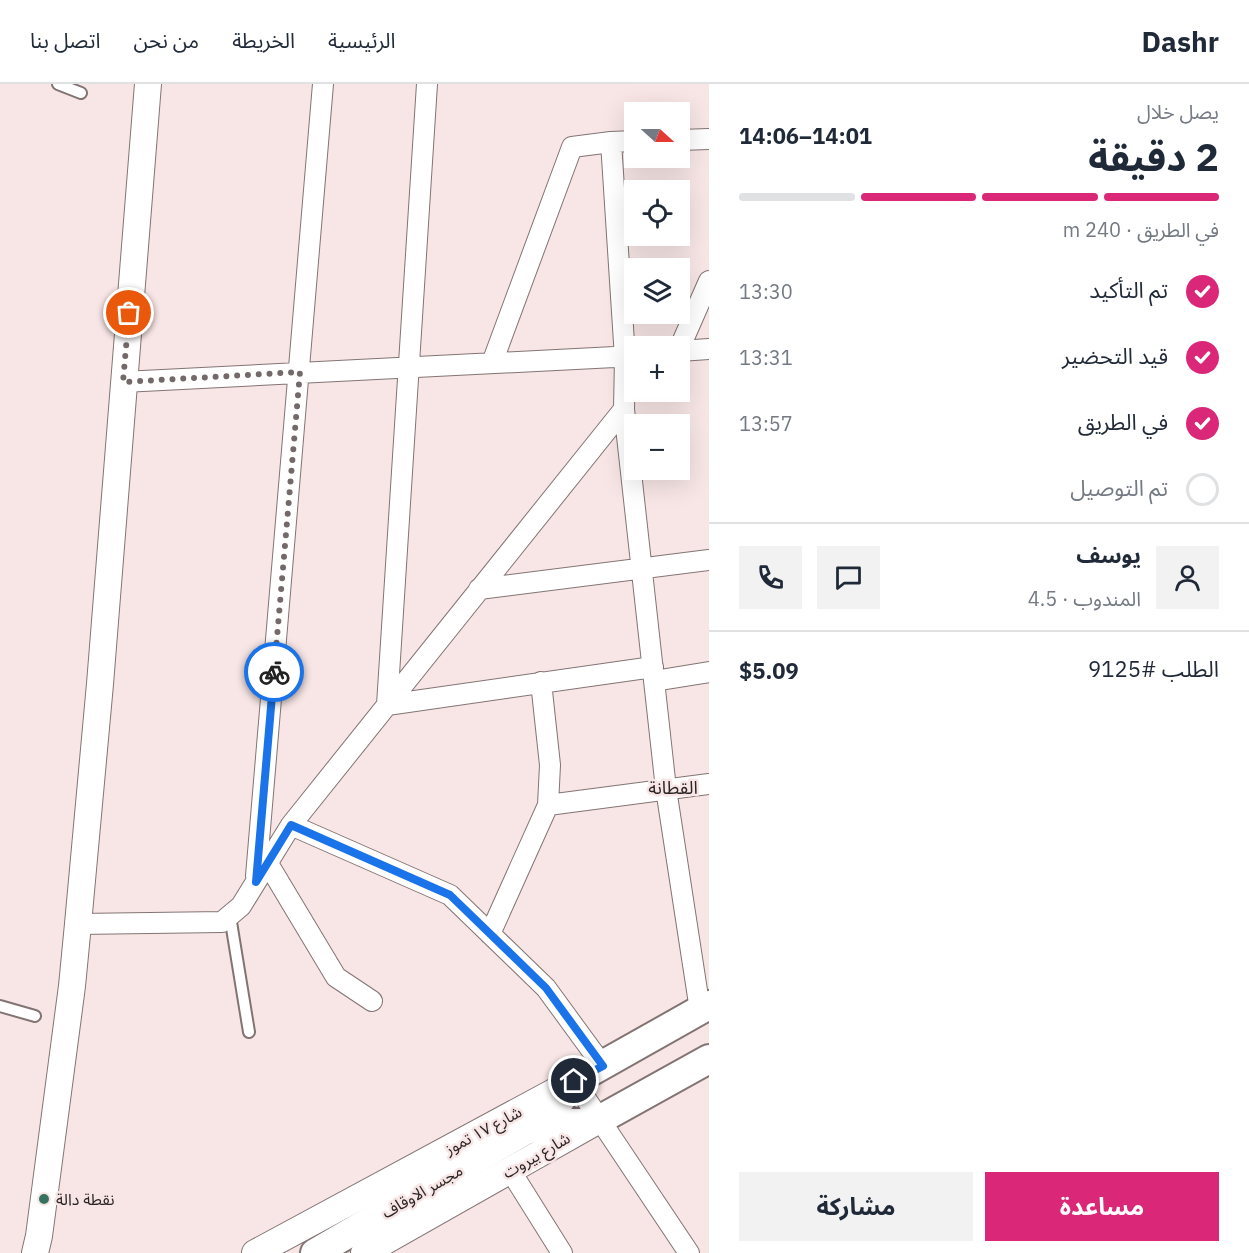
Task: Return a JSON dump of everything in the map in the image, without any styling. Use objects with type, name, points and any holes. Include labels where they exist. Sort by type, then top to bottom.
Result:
[{"type":"main road","name":"شارع ١٧ تموز","points":[[574,1081],[704,1008]]},
{"type":"main road","name":"شارع بيروت","points":[[599,1120],[707,1065]]},
{"type":"main road","name":"مجسر الاوقاف","points":[[315,1253],[528,1130],[554,1109],[574,1081]]},
{"type":"main road","name":"مجسر الاوقاف","points":[[528,1130],[558,1123],[599,1120]]},
{"type":"street","points":[[35,1253],[72,986],[78,924],[100,684],[148,84]]},
{"type":"street","points":[[256,882],[323,84]]},
{"type":"street","points":[[387,705],[427,84]]},
{"type":"street","points":[[690,140],[709,139]]},
{"type":"street","points":[[492,363],[572,147],[624,141]]},
{"type":"street","points":[[611,142],[628,336]]},
{"type":"street","points":[[686,336],[709,281]]},
{"type":"street","points":[[690,349],[709,349]]},
{"type":"street","points":[[123,382],[624,357]]},
{"type":"street","points":[[625,402],[666,789],[704,1008]]},
{"type":"street","points":[[78,924],[222,922],[241,906],[291,825],[624,409]]},
{"type":"street","points":[[479,589],[709,560]]},
{"type":"street","points":[[387,705],[541,682],[709,672]]},
{"type":"street","points":[[490,934],[548,805],[550,765],[541,682]]},
{"type":"street","points":[[548,805],[709,784]]},
{"type":"street","points":[[291,825],[450,895],[546,988],[603,1066]]},
{"type":"street","points":[[267,862],[336,977],[372,1000]]},
{"type":"street","points":[[574,1081],[689,1253]]},
{"type":"street","name":"شارع ١٧ تموز","points":[[255,1253],[574,1081]]},
{"type":"street","name":"شارع بيروت","points":[[364,1253],[599,1120]]},
{"type":"street","points":[[510,1170],[562,1253]]},
{"type":"lane","points":[[58,84],[81,93]]},
{"type":"lane","points":[[230,916],[249,1032]]},
{"type":"lane","points":[[0,1006],[35,1016]]},
{"type":"way so far","points":[[129,313],[123,382],[300,372],[274,672]]},
{"type":"place","name":"نقطة دالة","points":[[44,1199]]},
{"type":"district","name":"القطانة","points":[[673,788]]},
{"type":"route","points":[[274,672],[256,882],[291,825],[450,895],[546,988],[603,1066],[574,1081]]}]
